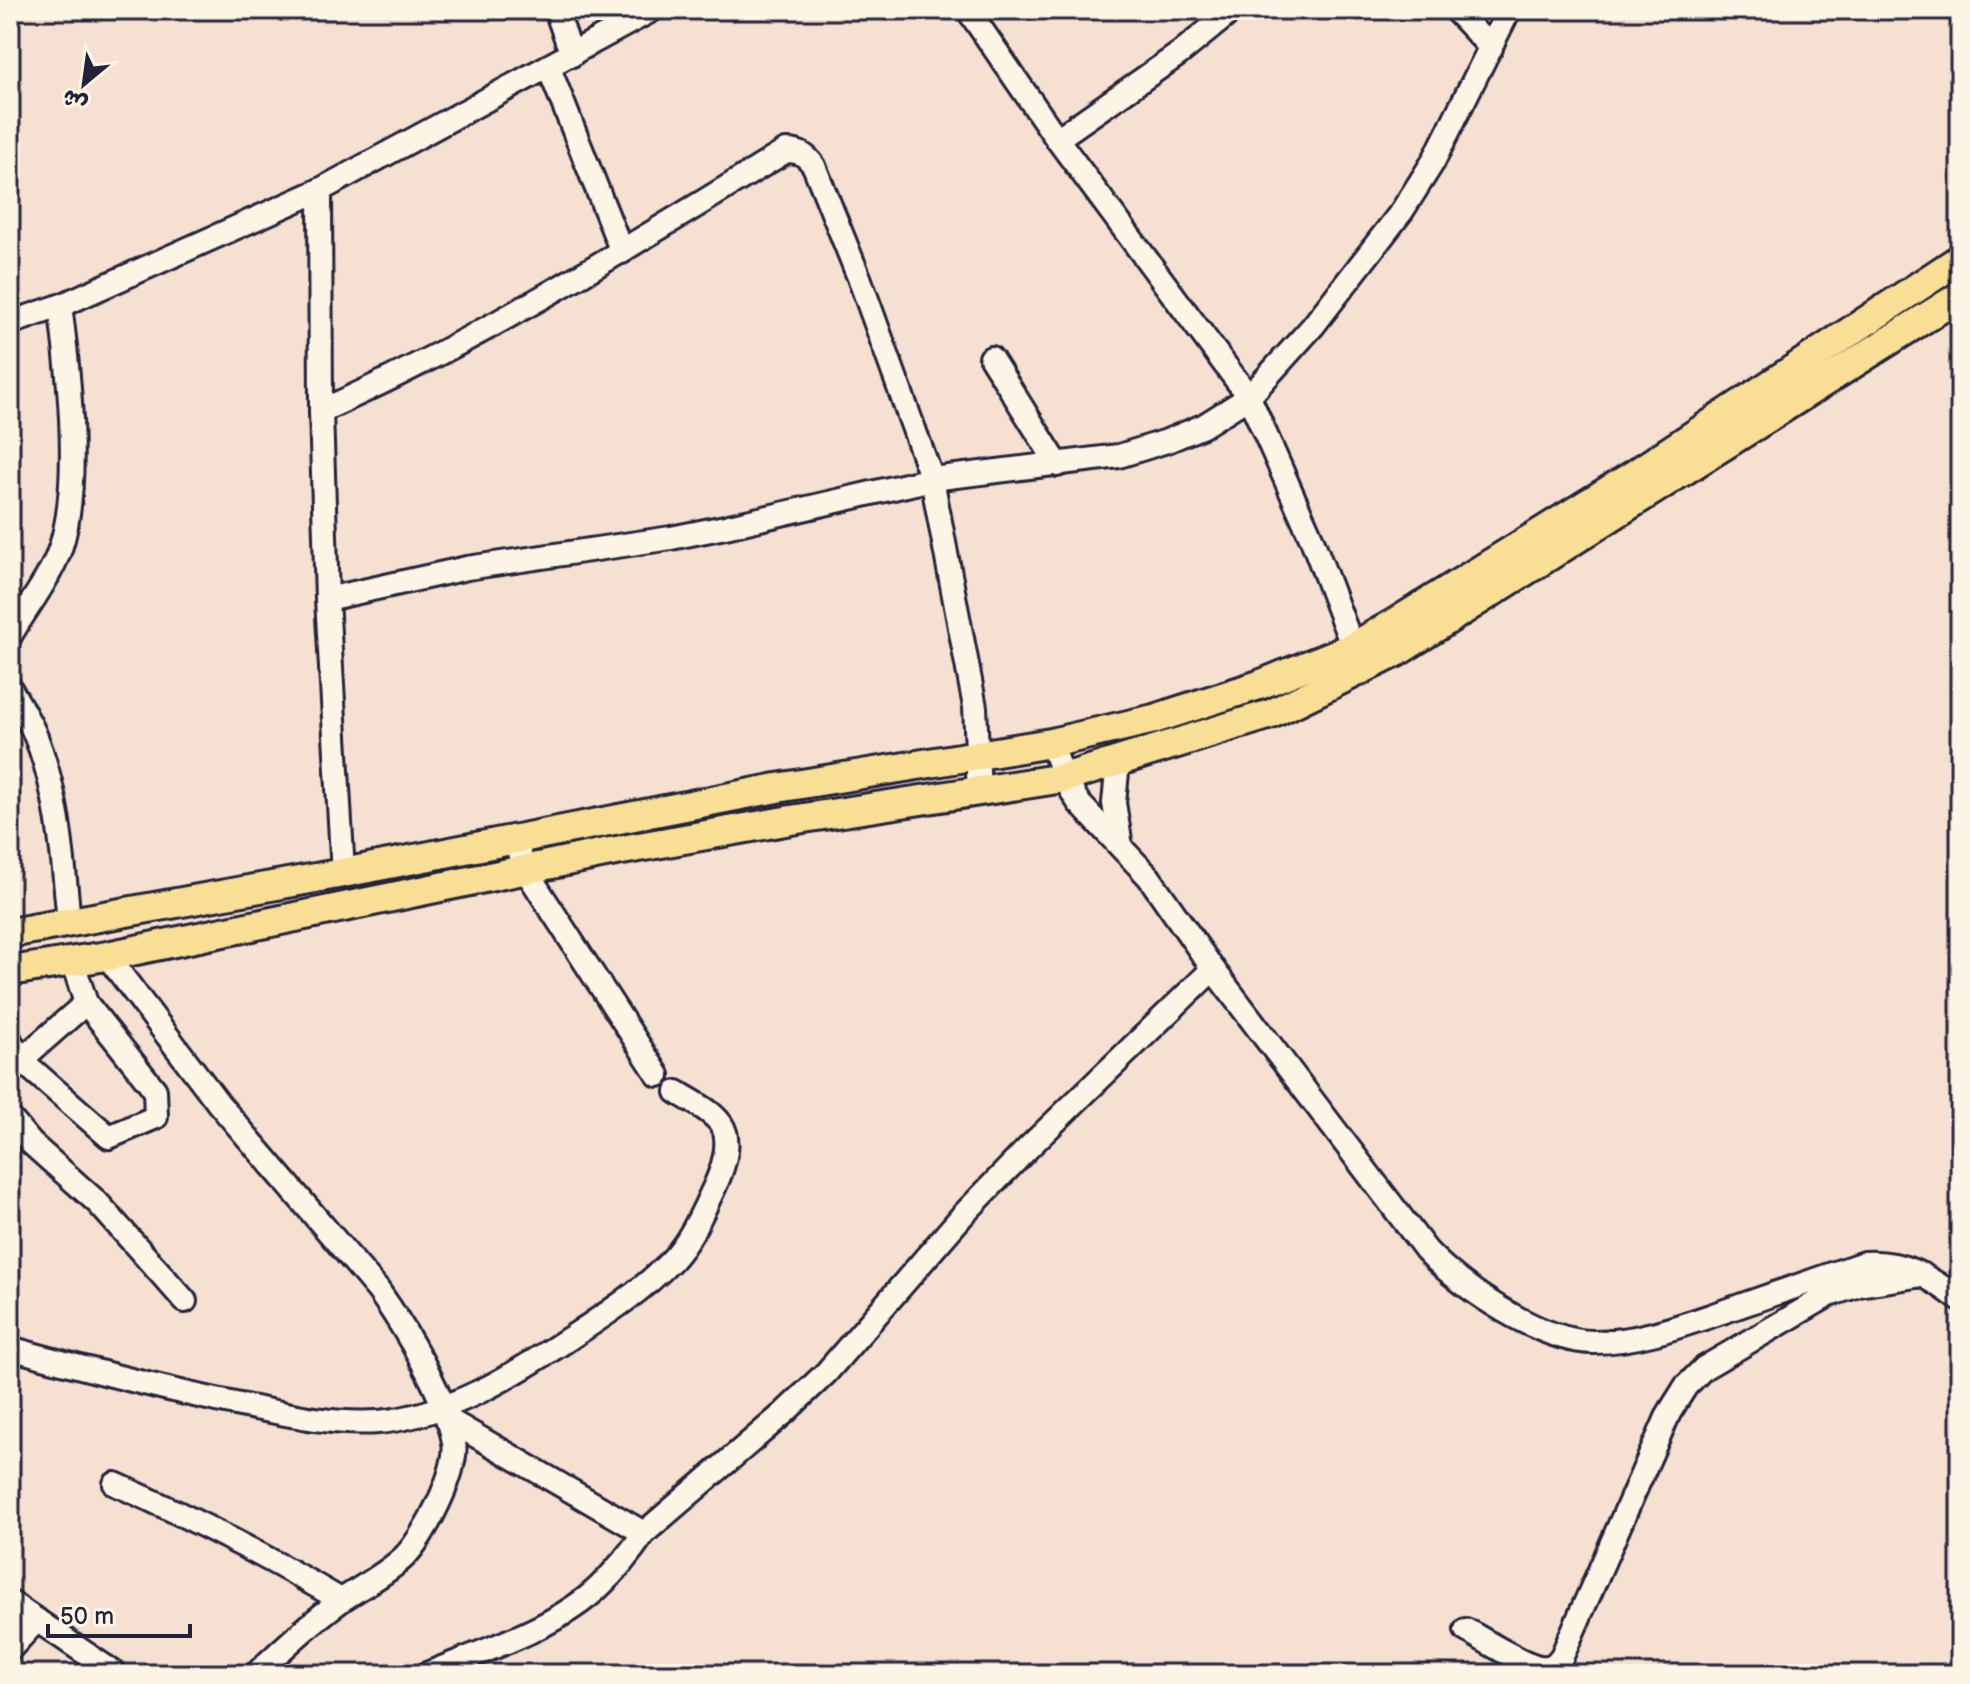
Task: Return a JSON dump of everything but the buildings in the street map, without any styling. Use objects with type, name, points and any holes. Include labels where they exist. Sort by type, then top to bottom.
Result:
[{"type":"main road","points":[[10,971],[107,956],[525,869],[791,820],[1064,778],[1271,714],[1960,259]]},
{"type":"main road","points":[[10,933],[343,873],[777,788],[1051,743],[1154,719],[1294,672],[1397,652],[1960,296]]},
{"type":"street","points":[[556,10],[572,55]]},
{"type":"street","points":[[10,323],[60,306],[320,190],[652,10]]},
{"type":"street","points":[[968,10],[1057,139],[1249,397],[1311,537],[1357,658]]},
{"type":"street","points":[[1057,139],[1179,54],[1235,10]]},
{"type":"street","points":[[1455,10],[1491,48]]},
{"type":"street","points":[[327,599],[467,568],[698,532],[932,479],[1119,456],[1203,426],[1249,397],[1313,326],[1402,211],[1433,162],[1509,10]]},
{"type":"street","points":[[549,68],[622,252]]},
{"type":"street","points":[[321,411],[382,384],[503,321],[786,151],[797,151],[807,156],[814,166],[860,280],[932,479],[975,707],[979,793]]},
{"type":"street","points":[[320,190],[321,411],[327,599],[343,873]]},
{"type":"street","points":[[10,636],[57,557],[68,516],[69,370],[60,306]]},
{"type":"street","points":[[991,358],[1058,465]]},
{"type":"street","points":[[10,688],[34,731],[51,782],[61,839],[69,923]]},
{"type":"street","points":[[1051,743],[1064,778],[1079,803],[1149,877],[1213,969],[1441,1266],[1484,1297],[1537,1328],[1577,1340],[1623,1340],[1684,1324],[1864,1263],[1904,1265],[1924,1274],[1960,1300]]},
{"type":"street","points":[[1118,762],[1114,803],[1121,846]]},
{"type":"street","points":[[514,839],[525,869],[658,1075]]},
{"type":"street","points":[[107,956],[219,1104],[378,1290],[400,1320],[445,1413],[455,1446],[448,1480],[422,1534],[406,1555],[299,1632],[256,1674]]},
{"type":"street","points":[[72,960],[86,1003],[155,1090],[156,1117],[109,1137],[15,1050],[86,1003]]},
{"type":"street","points":[[427,1674],[541,1625],[572,1608],[607,1580],[644,1533],[826,1373],[962,1216],[1213,969]]},
{"type":"street","points":[[10,1348],[153,1387],[325,1420],[378,1422],[445,1413],[526,1367],[612,1311],[671,1261],[689,1237],[718,1179],[726,1135],[711,1114],[677,1092]]},
{"type":"street","points":[[10,1118],[32,1144],[98,1203],[185,1301]]},
{"type":"street","points":[[1466,1630],[1531,1664],[1543,1668],[1553,1666],[1562,1656],[1669,1413],[1686,1386],[1720,1357],[1829,1295],[1859,1285],[1924,1274]]},
{"type":"street","points":[[445,1413],[644,1533]]},
{"type":"street","points":[[115,1484],[227,1536],[341,1600]]},
{"type":"street","points":[[10,1602],[116,1674]]},
{"type":"street","points":[[10,1649],[37,1620]]}]
